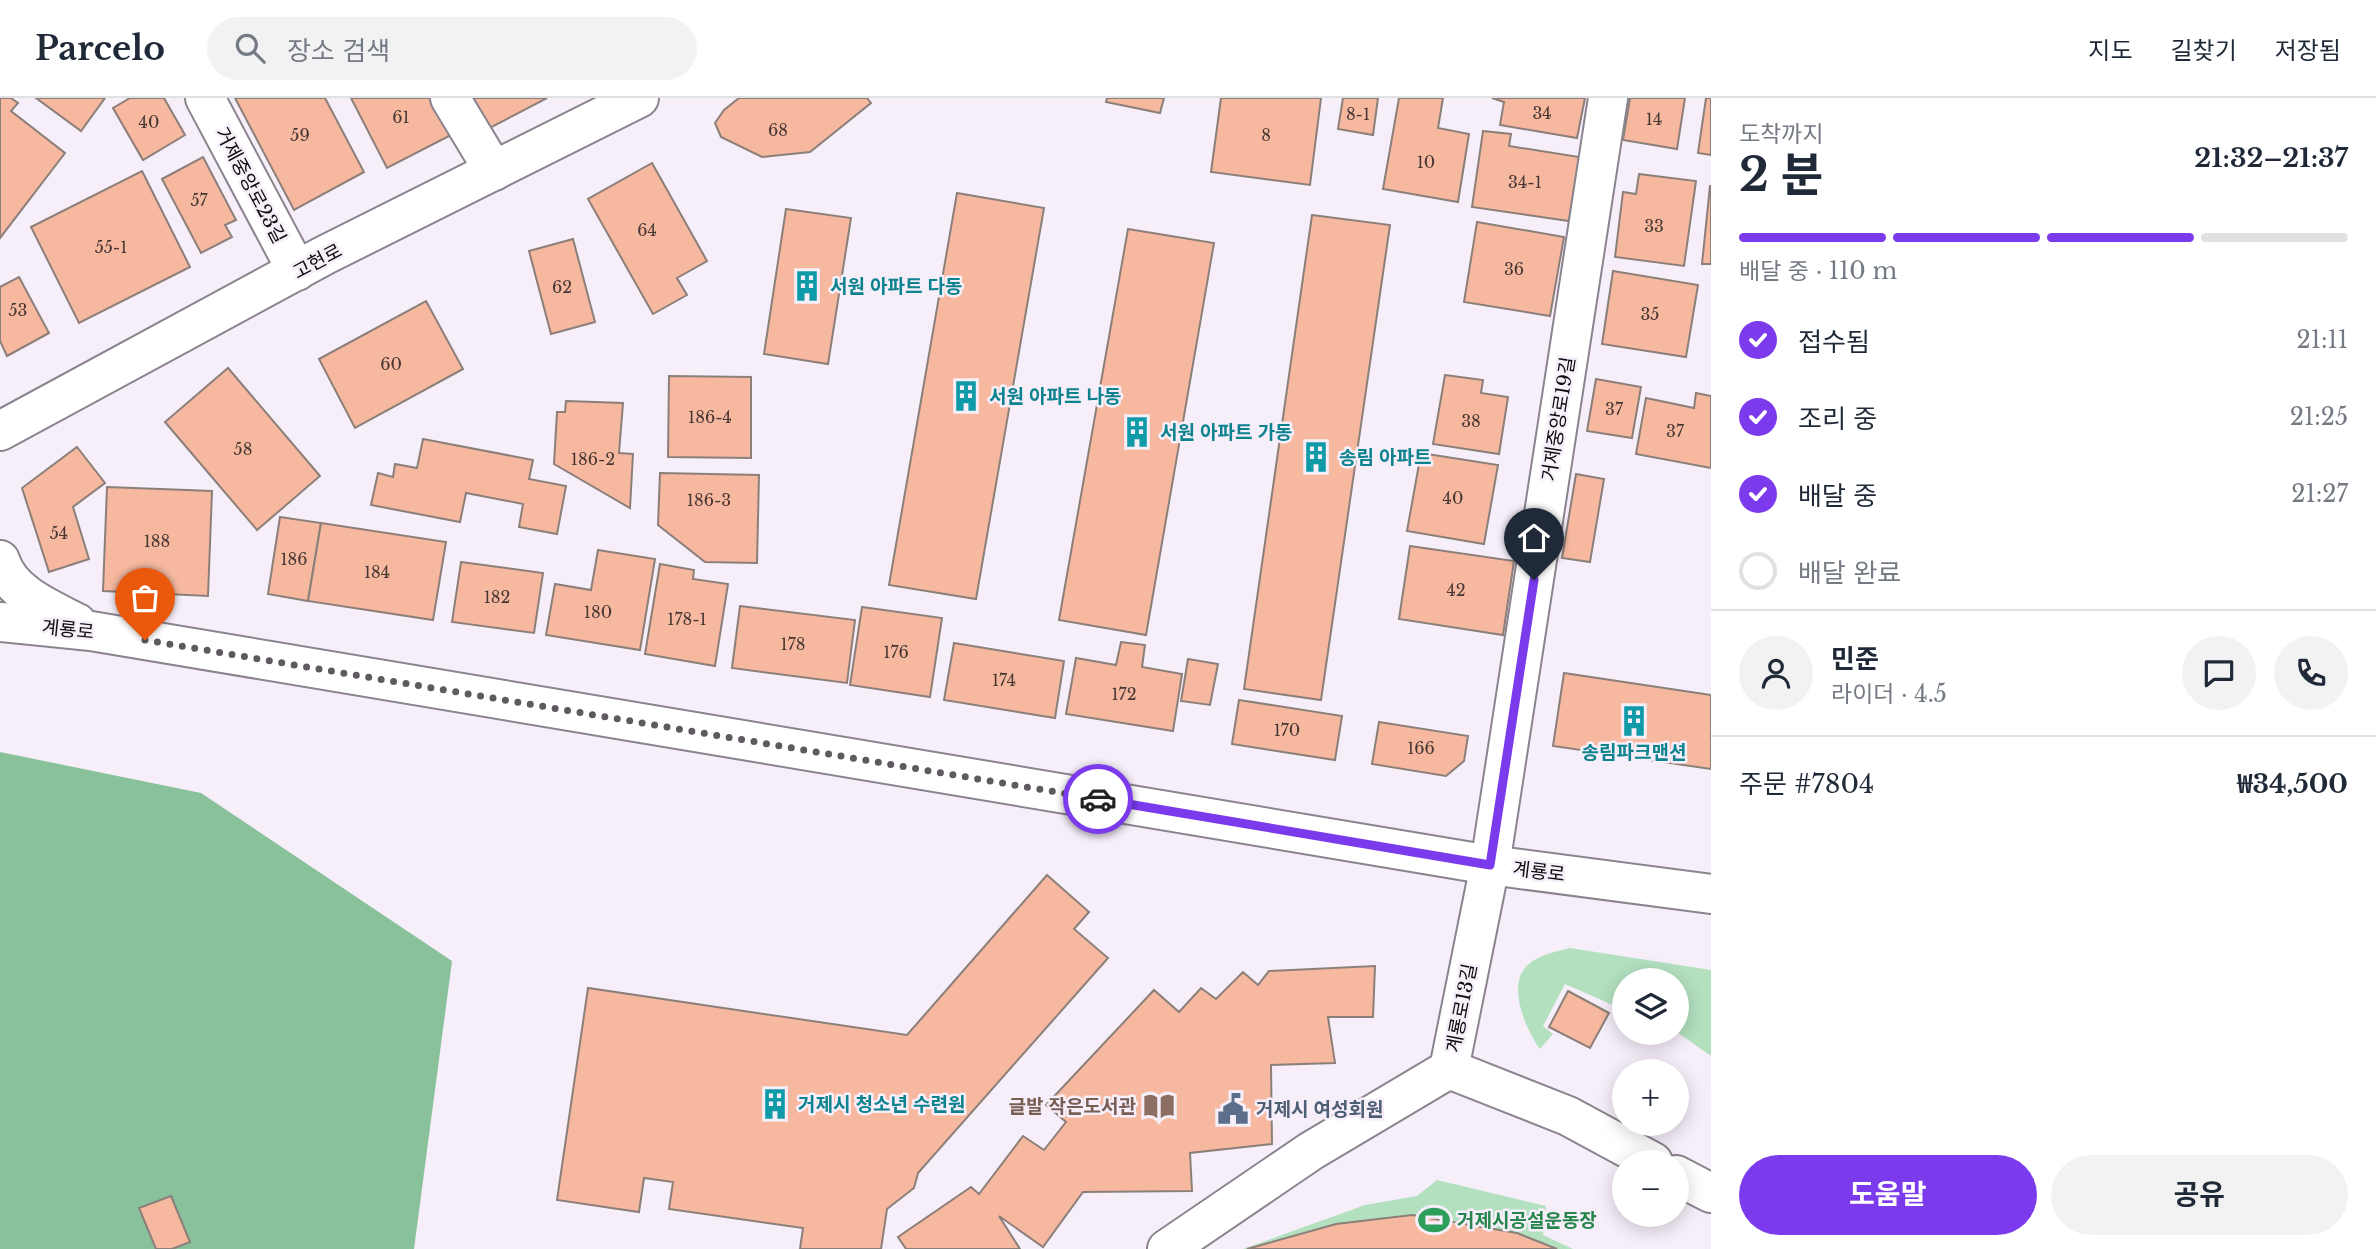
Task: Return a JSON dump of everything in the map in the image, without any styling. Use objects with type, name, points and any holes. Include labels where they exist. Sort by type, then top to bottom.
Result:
[{"type":"street","name":"거제중앙로23길","points":[[205,98],[297,271]]},
{"type":"street","points":[[450,98],[494,171]]},
{"type":"street","name":"고현로","points":[[5,436],[297,271],[639,98]]},
{"type":"street","name":"거제중앙로19길","points":[[1490,865],[1608,98]]},
{"type":"street","points":[[0,560],[5,576],[38,603],[91,631]]},
{"type":"street","name":"계룡로","points":[[0,622],[91,631],[1490,865],[1702,897]]},
{"type":"street","name":"계룡로13길","points":[[1167,1249],[1311,1151],[1448,1069],[1490,865]]},
{"type":"street","points":[[1448,1069],[1568,1116],[1631,1150]]},
{"type":"street","points":[[1689,1182],[1711,1193]]},
{"type":"green space","points":[[0,752],[201,793],[452,961],[414,1249],[0,1249]]},
{"type":"green space","points":[[1570,948],[1711,970],[1711,1056],[1689,1040],[1689,968],[1612,968],[1612,1005],[1565,984],[1543,1026],[1553,1034],[1540,1049],[1524,1019],[1518,994],[1522,972],[1529,964],[1548,954]]},
{"type":"green space","name":"거제시공설운동장","points":[[1437,1180],[1546,1206],[1543,1235],[1573,1249],[1243,1249],[1365,1205],[1417,1196]]},
{"type":"building","points":[[0,98],[11,98],[18,103],[11,111],[65,153],[0,238]]},
{"type":"building","points":[[36,98],[105,98],[81,131]]},
{"type":"building","points":[[130,98],[164,98],[185,135],[143,160],[113,108]]},
{"type":"building","points":[[235,98],[325,98],[364,172],[294,210]]},
{"type":"building","points":[[351,98],[433,98],[451,135],[387,168]]},
{"type":"building","points":[[472,98],[547,98],[488,129]]},
{"type":"building","points":[[739,98],[867,98],[871,103],[810,152],[762,157],[721,137],[715,123],[724,110]]},
{"type":"building","points":[[1107,98],[1164,98],[1160,113],[1106,102]]},
{"type":"building","points":[[1221,98],[1321,98],[1310,185],[1211,172]]},
{"type":"building","points":[[1343,98],[1378,98],[1373,135],[1338,129]]},
{"type":"building","points":[[1399,98],[1443,98],[1438,128],[1469,134],[1458,202],[1383,189]]},
{"type":"building","points":[[1492,98],[1585,98],[1577,138],[1500,125],[1504,102]]},
{"type":"building","points":[[1630,98],[1685,98],[1677,149],[1623,140]]},
{"type":"building","points":[[1706,98],[1711,98],[1711,155],[1698,153]]},
{"type":"building","points":[[1483,131],[1511,134],[1509,146],[1579,157],[1569,221],[1472,207]]},
{"type":"building","points":[[203,157],[236,220],[225,225],[232,237],[201,253],[162,179]]},
{"type":"building","points":[[652,163],[707,261],[677,278],[687,295],[653,314],[588,199]]},
{"type":"building","points":[[142,171],[190,267],[79,323],[31,227]]},
{"type":"building","points":[[1639,174],[1696,181],[1684,266],[1615,257],[1623,192],[1636,194]]},
{"type":"building","points":[[1710,186],[1711,264],[1702,264]]},
{"type":"building","name":"서원 아파트 나동","points":[[957,193],[1044,208],[976,599],[889,585]]},
{"type":"building","name":"서원 아파트 다동","points":[[786,209],[851,218],[828,364],[764,354]]},
{"type":"building","name":"송림 아파트","points":[[1312,215],[1390,225],[1321,700],[1244,689]]},
{"type":"building","points":[[1477,222],[1564,237],[1550,316],[1464,302]]},
{"type":"building","name":"서원 아파트 가동","points":[[1128,229],[1214,243],[1146,635],[1059,620]]},
{"type":"building","points":[[573,239],[595,322],[551,334],[529,251]]},
{"type":"building","points":[[1613,271],[1698,285],[1686,357],[1602,344]]},
{"type":"building","points":[[19,277],[49,333],[7,356],[0,341],[0,287]]},
{"type":"building","points":[[426,301],[463,369],[355,428],[319,359]]},
{"type":"building","points":[[228,368],[320,476],[257,530],[165,422]]},
{"type":"building","points":[[1445,375],[1483,380],[1481,393],[1508,397],[1499,454],[1433,444]]},
{"type":"building","points":[[669,376],[751,377],[751,458],[668,457]]},
{"type":"building","points":[[1596,379],[1641,387],[1632,438],[1587,431]]},
{"type":"building","points":[[1696,393],[1711,396],[1711,468],[1636,454],[1646,398],[1694,408]]},
{"type":"building","points":[[566,401],[623,403],[619,453],[633,454],[630,508],[554,464],[557,412],[565,412]]},
{"type":"building","points":[[423,439],[533,460],[529,479],[566,486],[557,534],[519,527],[523,504],[466,493],[460,522],[371,505],[378,473],[393,477],[395,464],[417,468]]},
{"type":"building","points":[[77,447],[105,483],[73,507],[89,559],[49,572],[22,488]]},
{"type":"building","points":[[1421,453],[1498,465],[1484,544],[1407,531]]},
{"type":"building","points":[[660,473],[759,475],[757,563],[705,562],[658,525]]},
{"type":"building","points":[[1576,474],[1604,479],[1590,562],[1562,558]]},
{"type":"building","points":[[107,487],[212,491],[208,596],[103,591]]},
{"type":"building","points":[[280,517],[321,523],[308,601],[268,594]]},
{"type":"building","points":[[321,523],[446,542],[433,620],[308,601]]},
{"type":"building","points":[[1410,546],[1514,561],[1503,635],[1399,619]]},
{"type":"building","points":[[598,550],[655,559],[640,650],[546,635],[555,584],[591,590]]},
{"type":"building","points":[[461,562],[543,573],[534,633],[452,622]]},
{"type":"building","points":[[660,564],[694,570],[693,579],[728,584],[715,666],[645,654]]},
{"type":"building","points":[[740,606],[855,620],[847,683],[732,668]]},
{"type":"building","points":[[862,607],[942,618],[930,697],[850,685]]},
{"type":"building","points":[[1121,642],[1145,645],[1142,667],[1182,674],[1173,731],[1066,714],[1076,658],[1116,665]]},
{"type":"building","points":[[954,643],[1064,661],[1055,718],[944,700]]},
{"type":"building","points":[[1188,659],[1218,664],[1210,705],[1181,701]]},
{"type":"building","name":"송림파크맨션","points":[[1564,673],[1711,695],[1711,769],[1553,746]]},
{"type":"building","points":[[1239,700],[1342,716],[1335,760],[1232,744]]},
{"type":"building","points":[[1379,722],[1468,736],[1464,761],[1446,776],[1372,764]]},
{"type":"building","name":"거제시 청소년 수련원","points":[[1047,875],[1089,912],[1074,929],[1108,958],[918,1173],[914,1188],[887,1209],[881,1249],[800,1249],[803,1228],[669,1209],[673,1182],[644,1178],[639,1212],[557,1200],[588,988],[907,1035]]},
{"type":"building","points":[[1375,966],[1373,1017],[1328,1017],[1335,1063],[1271,1065],[1272,1144],[1190,1153],[1192,1191],[1083,1192],[1043,1247],[999,1216],[1020,1249],[906,1249],[898,1237],[971,1187],[979,1194],[1023,1136],[1044,1150],[1066,1122],[1046,1105],[1154,990],[1179,1012],[1201,988],[1216,999],[1243,972],[1258,985],[1269,971]]},
{"type":"building","points":[[1568,991],[1609,1013],[1590,1048],[1549,1027]]},
{"type":"building","points":[[171,1196],[190,1242],[172,1249],[156,1249],[139,1208]]},
{"type":"building","points":[[1412,1215],[1517,1233],[1557,1249],[1247,1249],[1336,1224]]},
{"type":"way so far","points":[[145,640],[1098,799]]},
{"type":"place","name":"서원 아파트 다동","points":[[807,286]]},
{"type":"place","name":"서원 아파트 나동","points":[[966,396]]},
{"type":"place","name":"서원 아파트 가동","points":[[1137,432]]},
{"type":"place","name":"송림 아파트","points":[[1316,457]]},
{"type":"place","name":"송림파크맨션","points":[[1634,721]]},
{"type":"place","name":"거제시 청소년 수련원","points":[[775,1104]]},
{"type":"place","name":"글발 작은도서관","points":[[1159,1106]]},
{"type":"place","name":"거제시 여성회원","points":[[1233,1109]]},
{"type":"place","name":"거제시공설운동장","points":[[1434,1220]]},
{"type":"route","points":[[1098,799],[1490,865],[1534,580]]}]
